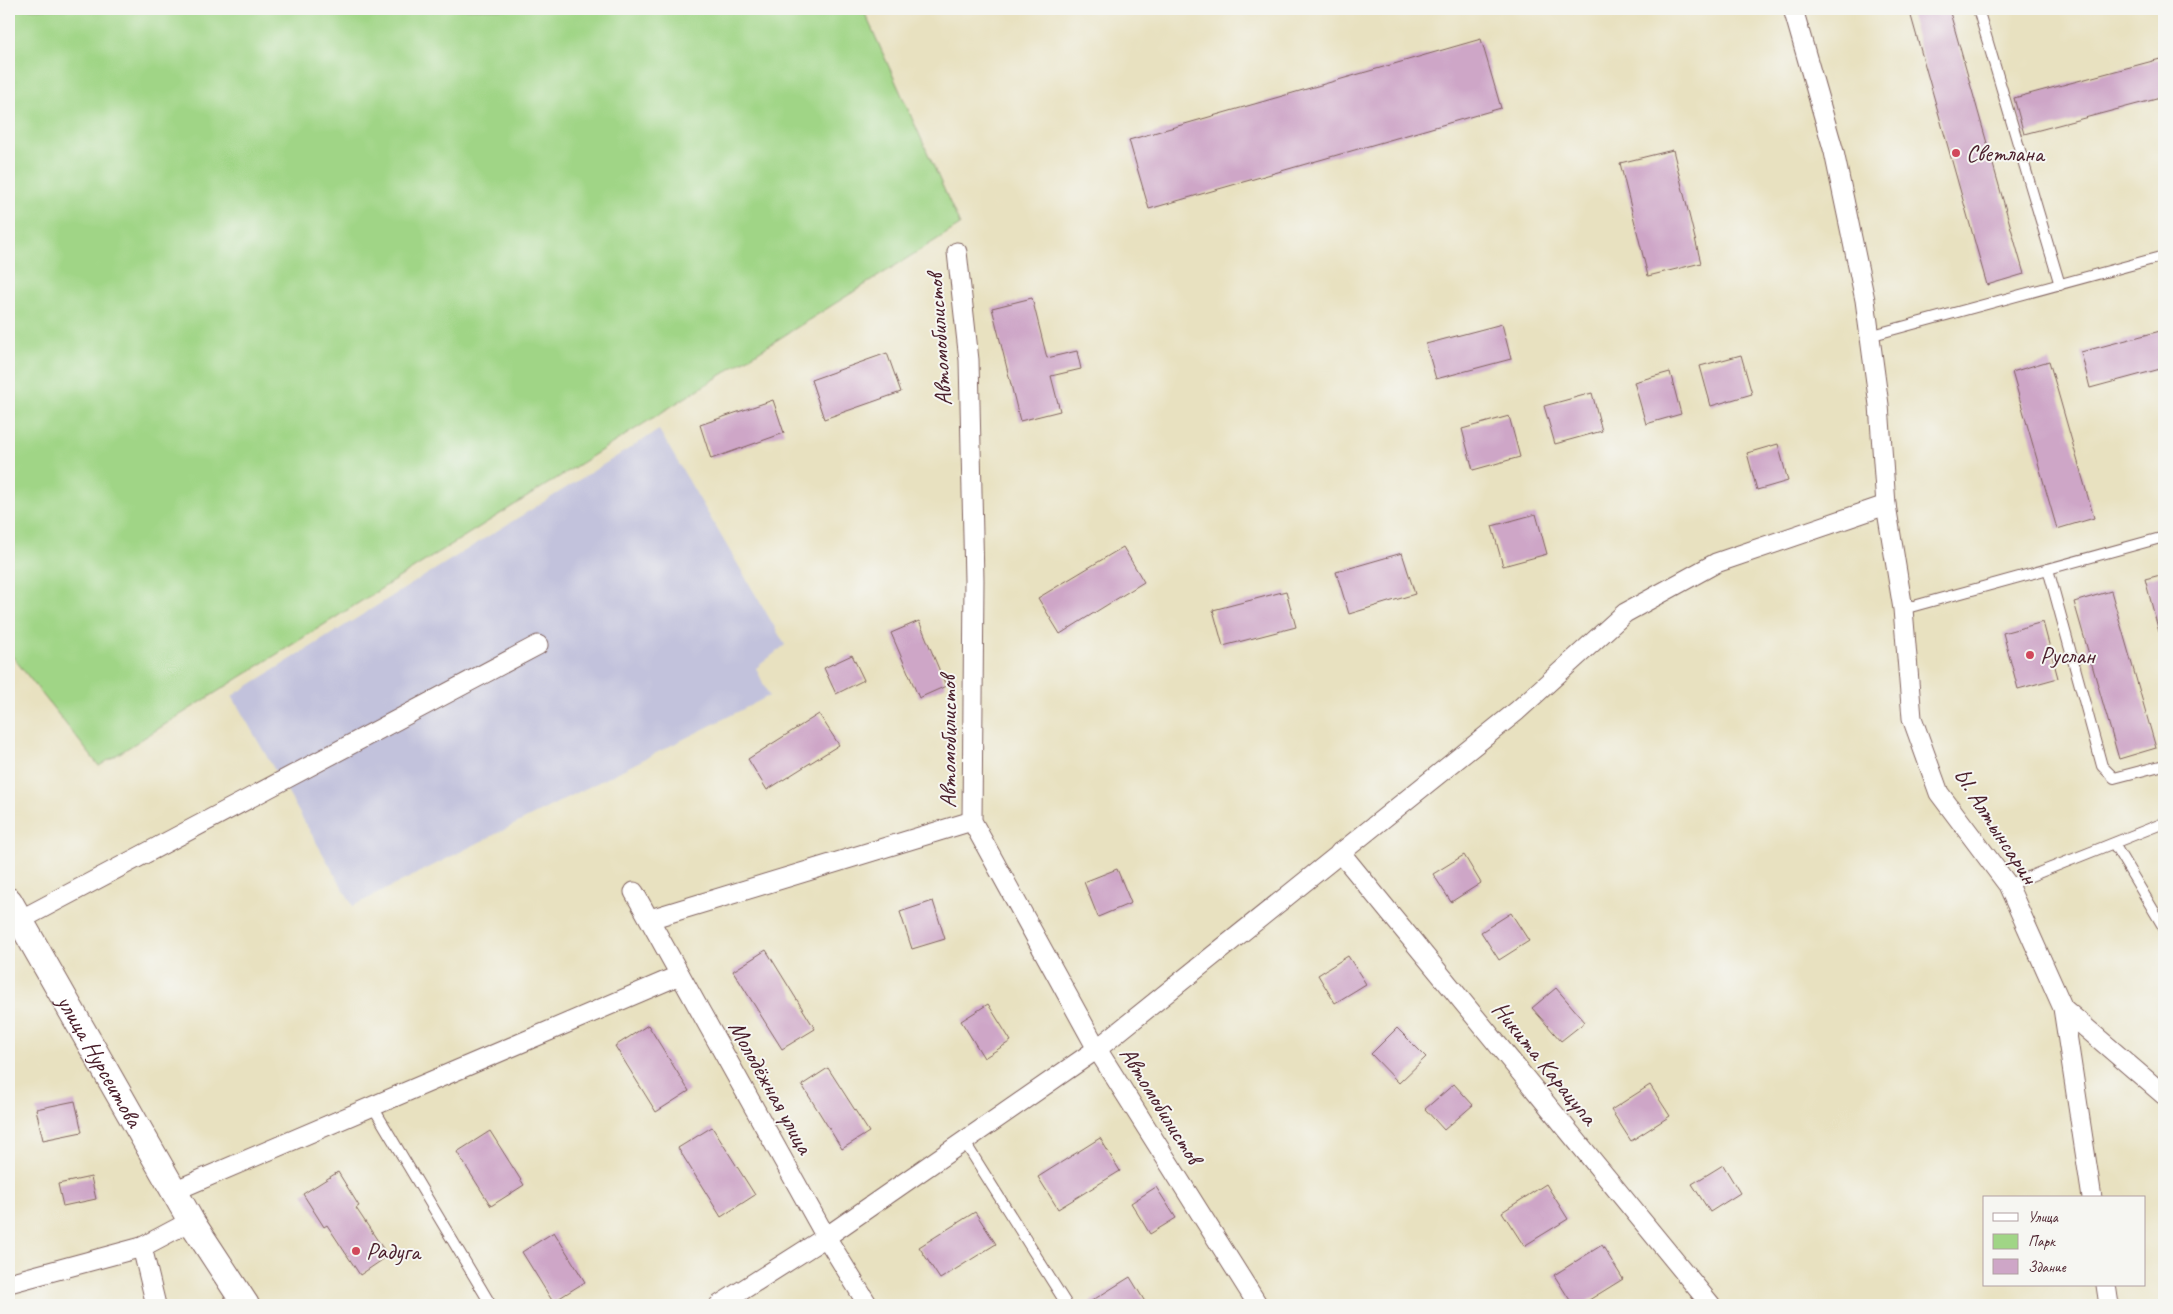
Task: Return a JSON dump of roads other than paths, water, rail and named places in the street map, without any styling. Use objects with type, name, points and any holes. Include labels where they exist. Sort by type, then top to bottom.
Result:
[{"type":"main road","name":"улица Нурсеитова","points":[[14,911],[191,1221],[246,1305]]},
{"type":"street","name":"Ы. Алтынсарин","points":[[1793,9],[1834,152],[1865,300],[1879,405],[1886,505],[1903,609],[1912,718],[1939,793],[2008,885],[2063,1008],[2092,1196]]},
{"type":"street","name":"Автомобилистов","points":[[957,252],[970,369],[974,580],[972,820],[1097,1049],[1258,1305]]},
{"type":"street","points":[[719,1305],[826,1237],[1097,1049],[1517,711],[1625,613],[1716,563],[1886,505]]},
{"type":"street","points":[[14,911],[538,645]]},
{"type":"street","points":[[650,919],[972,820]]},
{"type":"street","name":"Никита Карацупа","points":[[1340,852],[1712,1305]]},
{"type":"street","name":"Молодёжная улица","points":[[634,892],[826,1237],[868,1305]]},
{"type":"street","points":[[174,1191],[680,975]]},
{"type":"street","points":[[2063,1008],[2164,1095]]},
{"type":"street","points":[[9,1283],[142,1247],[191,1221]]},
{"type":"street","points":[[142,1247],[156,1305]]},
{"type":"street","points":[[2106,1286],[2109,1305]]},
{"type":"lane","points":[[1978,9],[2060,284]]},
{"type":"lane","points":[[1870,336],[2164,256]]},
{"type":"lane","points":[[1903,609],[2164,537]]},
{"type":"lane","points":[[2048,569],[2102,766],[2114,778],[2164,765]]},
{"type":"lane","points":[[2008,885],[2164,823]]},
{"type":"lane","points":[[2114,844],[2164,928]]},
{"type":"lane","points":[[373,1106],[491,1305]]},
{"type":"lane","points":[[964,1141],[1068,1305]]},
{"type":"place","name":"Светлана","points":[[1956,153]]},
{"type":"place","name":"Руслан","points":[[2030,655]]},
{"type":"place","name":"Радуга","points":[[356,1251]]}]
